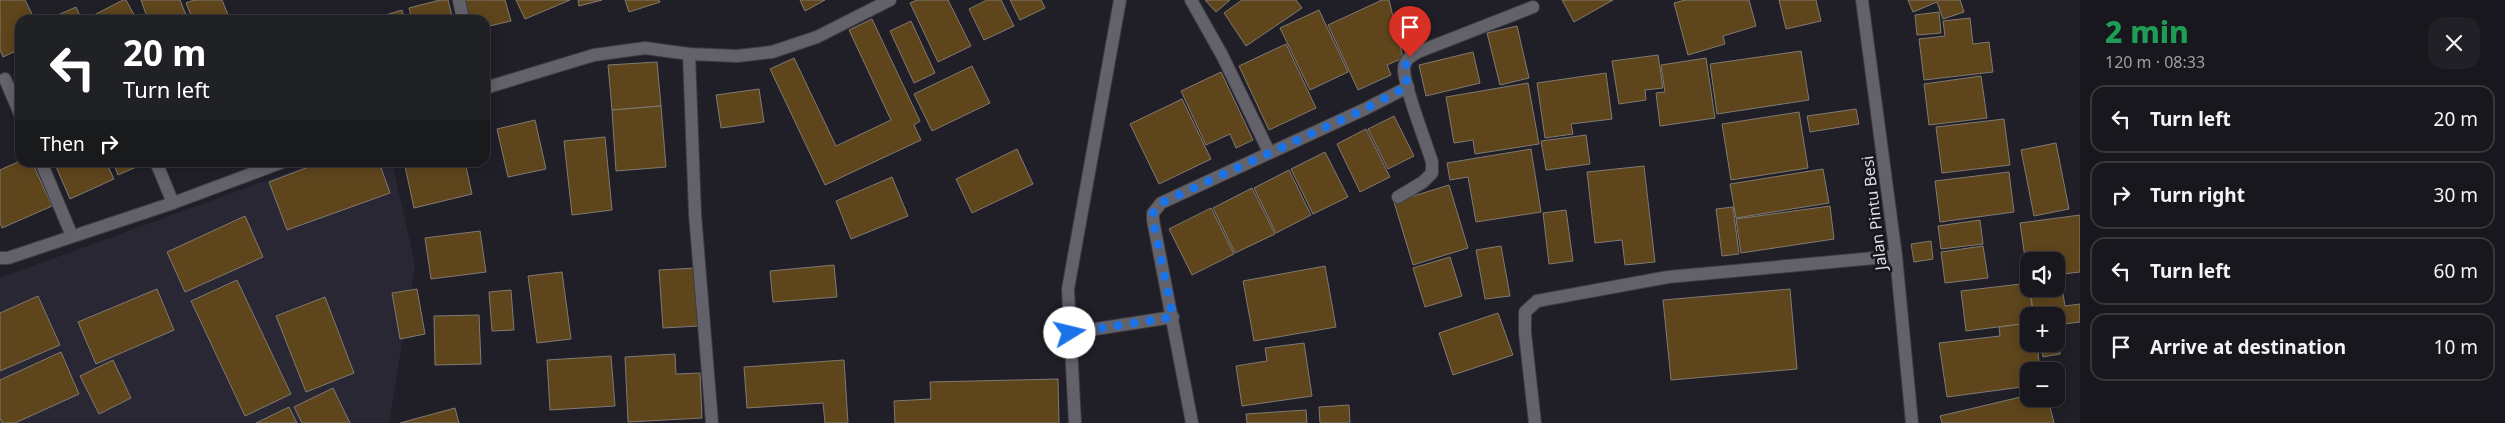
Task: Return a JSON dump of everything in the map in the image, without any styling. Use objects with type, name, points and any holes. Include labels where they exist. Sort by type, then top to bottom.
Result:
[{"type":"street","points":[[459,0],[462,15]]},
{"type":"street","points":[[490,86],[594,54],[645,48],[689,54],[737,56],[772,52],[817,37],[890,0]]},
{"type":"street","points":[[1074,423],[1068,289],[1120,0]]},
{"type":"street","points":[[1191,0],[1222,54],[1269,152]]},
{"type":"street","name":"Jalan Pintu Besi","points":[[1862,0],[1896,256],[1912,423]]},
{"type":"street","points":[[1398,197],[1423,182],[1432,173],[1432,162],[1404,70],[1405,62],[1418,52],[1533,7]]},
{"type":"street","points":[[689,54],[695,214],[712,423]]},
{"type":"street","points":[[5,79],[15,102]]},
{"type":"street","points":[[1192,423],[1153,220],[1156,208],[1161,203],[1365,109],[1408,86]]},
{"type":"street","points":[[43,167],[72,236]]},
{"type":"street","points":[[158,167],[173,203]]},
{"type":"street","points":[[0,258],[8,258],[173,203],[270,167]]},
{"type":"street","points":[[1535,423],[1524,333],[1524,312],[1537,301],[1668,278],[1896,256]]},
{"type":"street","points":[[1070,333],[1173,317]]},
{"type":"shaded area","points":[[303,167],[393,167],[415,264],[389,423],[0,423],[0,278]]},
{"type":"building","points":[[0,0],[25,0],[32,15],[15,15],[15,51],[3,57],[0,50]]},
{"type":"building","points":[[126,0],[134,15],[94,15]]},
{"type":"building","points":[[141,0],[180,0],[186,15],[146,15]]},
{"type":"building","points":[[194,0],[222,0],[228,15],[191,15],[186,3]]},
{"type":"building","points":[[440,0],[448,0],[452,15],[411,15],[409,8]]},
{"type":"building","points":[[464,0],[505,0],[511,21],[490,26],[490,15],[468,15]]},
{"type":"building","points":[[516,0],[570,0],[525,19]]},
{"type":"building","points":[[578,0],[602,0],[579,6]]},
{"type":"building","points":[[625,0],[659,0],[660,2],[629,12]]},
{"type":"building","points":[[800,0],[825,0],[805,11]]},
{"type":"building","points":[[917,0],[948,0],[971,46],[938,62],[910,3]]},
{"type":"building","points":[[987,0],[1001,0],[1014,26],[984,40],[969,9]]},
{"type":"building","points":[[1010,0],[1041,0],[1045,8],[1020,20]]},
{"type":"building","points":[[1205,0],[1230,0],[1216,12]]},
{"type":"building","points":[[1242,0],[1296,0],[1302,8],[1246,46],[1224,13]]},
{"type":"building","points":[[1382,0],[1389,0],[1403,58],[1387,65],[1391,75],[1358,90],[1328,25]]},
{"type":"building","points":[[1562,0],[1613,0],[1574,22]]},
{"type":"building","points":[[1685,0],[1749,0],[1756,26],[1723,36],[1725,44],[1688,55],[1674,3]]},
{"type":"building","points":[[1779,0],[1816,0],[1821,21],[1786,29]]},
{"type":"building","points":[[1908,0],[1960,0],[1964,12],[1943,19],[1937,2],[1913,12]]},
{"type":"building","points":[[76,7],[80,15],[58,15]]},
{"type":"building","points":[[402,10],[404,15],[386,15]]},
{"type":"building","points":[[1319,10],[1348,72],[1310,90],[1280,28]]},
{"type":"building","points":[[1939,12],[1941,33],[1917,35],[1915,15]]},
{"type":"building","points":[[1970,18],[1973,44],[1989,42],[1993,72],[1924,80],[1919,39],[1945,36],[1943,21]]},
{"type":"building","points":[[872,19],[920,121],[914,125],[921,140],[825,185],[770,69],[794,58],[836,146],[891,120],[849,30]]},
{"type":"building","points":[[911,21],[935,73],[914,83],[890,31]]},
{"type":"building","points":[[1517,26],[1529,78],[1500,85],[1487,33]]},
{"type":"building","points":[[1286,44],[1316,108],[1269,130],[1239,66]]},
{"type":"building","points":[[1801,51],[1809,100],[1717,114],[1710,64]]},
{"type":"building","points":[[1473,52],[1480,83],[1426,96],[1419,65]]},
{"type":"building","points":[[1658,55],[1663,88],[1645,90],[1646,100],[1619,104],[1612,61]]},
{"type":"building","points":[[1706,58],[1715,118],[1660,126],[1656,93],[1665,92],[1661,65]]},
{"type":"building","points":[[657,62],[661,106],[612,110],[608,65]]},
{"type":"building","points":[[972,66],[990,103],[932,131],[914,94]]},
{"type":"building","points":[[1221,72],[1253,140],[1236,148],[1230,134],[1206,145],[1181,91]]},
{"type":"building","points":[[1606,73],[1612,119],[1571,124],[1573,134],[1545,138],[1537,83]]},
{"type":"building","points":[[1981,76],[1987,118],[1929,125],[1924,84]]},
{"type":"building","points":[[1528,83],[1539,144],[1475,154],[1473,140],[1454,143],[1446,97]]},
{"type":"building","points":[[759,89],[764,122],[721,128],[716,95]]},
{"type":"building","points":[[1182,99],[1211,159],[1159,184],[1130,124]]},
{"type":"building","points":[[661,106],[666,167],[616,171],[612,110]]},
{"type":"building","points":[[1856,109],[1859,124],[1810,132],[1807,116]]},
{"type":"building","points":[[1799,112],[1808,168],[1731,180],[1722,124]]},
{"type":"building","points":[[1394,116],[1414,156],[1388,169],[1368,129]]},
{"type":"building","points":[[2004,119],[2010,165],[1942,173],[1936,127]]},
{"type":"building","points":[[535,120],[546,169],[508,177],[497,129]]},
{"type":"building","points":[[1366,129],[1390,177],[1360,192],[1337,144]]},
{"type":"building","points":[[1586,135],[1590,164],[1546,170],[1541,141]]},
{"type":"building","points":[[605,137],[612,210],[572,215],[564,141]]},
{"type":"building","points":[[2056,143],[2069,209],[2034,216],[2021,150]]},
{"type":"building","points":[[1017,149],[1033,184],[972,213],[956,179]]},
{"type":"building","points":[[1531,149],[1541,212],[1476,222],[1468,177],[1450,180],[1447,163]]},
{"type":"building","points":[[1325,152],[1348,197],[1313,214],[1291,169]]},
{"type":"building","points":[[15,163],[15,167],[34,167],[52,206],[2,228],[0,223],[0,170]]},
{"type":"building","points":[[1644,166],[1655,262],[1625,265],[1622,240],[1595,243],[1587,172]]},
{"type":"building","points":[[56,167],[108,167],[114,179],[70,199]]},
{"type":"building","points":[[115,167],[136,167],[118,175]]},
{"type":"building","points":[[309,167],[381,167],[390,193],[287,230],[269,182]]},
{"type":"building","points":[[405,167],[466,167],[472,194],[414,208]]},
{"type":"building","points":[[1823,169],[1829,203],[1736,218],[1730,184]]},
{"type":"building","points":[[1289,170],[1311,215],[1276,233],[1254,188]]},
{"type":"building","points":[[2009,172],[2014,212],[1940,222],[1935,181]]},
{"type":"building","points":[[892,177],[908,216],[851,239],[836,201]]},
{"type":"building","points":[[1449,185],[1468,248],[1413,265],[1394,202]]},
{"type":"building","points":[[1252,188],[1275,234],[1235,253],[1213,208]]},
{"type":"building","points":[[1830,206],[1834,239],[1741,253],[1736,219]]},
{"type":"building","points":[[1733,207],[1739,254],[1722,256],[1716,209]]},
{"type":"building","points":[[1211,208],[1234,254],[1192,275],[1169,229]]},
{"type":"building","points":[[1566,210],[1573,261],[1549,264],[1543,213]]},
{"type":"building","points":[[2080,215],[2080,272],[2065,274],[2065,252],[2024,252],[2020,223]]},
{"type":"building","points":[[245,216],[263,257],[185,292],[167,252]]},
{"type":"building","points":[[1980,220],[1983,244],[1941,249],[1938,226]]},
{"type":"building","points":[[480,231],[486,272],[431,279],[425,238]]},
{"type":"building","points":[[1931,241],[1933,259],[1914,262],[1911,244]]},
{"type":"building","points":[[1501,246],[1510,296],[1485,299],[1476,250]]},
{"type":"building","points":[[1983,246],[1988,278],[1945,283],[1941,252]]},
{"type":"building","points":[[1450,257],[1462,296],[1425,307],[1413,268]]},
{"type":"building","points":[[834,265],[837,297],[773,302],[770,271]]},
{"type":"building","points":[[1325,266],[1336,327],[1254,341],[1243,281]]},
{"type":"building","points":[[695,268],[699,326],[663,328],[659,270]]},
{"type":"building","points":[[562,272],[571,339],[537,343],[528,276]]},
{"type":"building","points":[[237,280],[291,394],[245,416],[191,301]]},
{"type":"building","points":[[2020,284],[2020,297],[2031,297],[2032,307],[2020,307],[2020,324],[1966,331],[1961,291]]},
{"type":"building","points":[[157,289],[174,330],[96,364],[78,322]]},
{"type":"building","points":[[417,289],[425,334],[400,339],[392,293]]},
{"type":"building","points":[[1790,289],[1797,369],[1671,380],[1663,300]]},
{"type":"building","points":[[511,290],[514,330],[492,331],[489,292]]},
{"type":"building","points":[[38,296],[60,345],[0,371],[0,313]]},
{"type":"building","points":[[325,297],[354,373],[306,392],[276,316]]},
{"type":"building","points":[[2031,297],[2064,297],[2065,306],[2080,304],[2080,322],[2065,324],[2065,307],[2033,307]]},
{"type":"building","points":[[1498,313],[1513,355],[1453,375],[1439,333]]},
{"type":"building","points":[[479,315],[481,364],[435,365],[434,316]]},
{"type":"building","points":[[2020,324],[2020,352],[2038,352],[2039,362],[2020,362],[2020,387],[1947,397],[1939,343],[2000,336],[1999,327]]},
{"type":"building","points":[[1304,343],[1312,396],[1242,406],[1236,366],[1267,361],[1265,348]]},
{"type":"building","points":[[61,352],[79,394],[15,423],[2,423],[0,418],[0,380]]},
{"type":"building","points":[[2042,352],[2060,352],[2060,354],[2043,357]]},
{"type":"building","points":[[675,354],[676,374],[700,373],[702,418],[628,422],[625,357]]},
{"type":"building","points":[[611,356],[615,406],[550,410],[547,360]]},
{"type":"building","points":[[113,360],[131,398],[99,414],[80,376]]},
{"type":"building","points":[[844,360],[848,423],[825,423],[823,403],[747,408],[744,367]]},
{"type":"building","points":[[1058,379],[1059,423],[895,423],[894,401],[931,399],[930,382]]},
{"type":"building","points":[[333,388],[350,423],[302,423],[294,407]]},
{"type":"building","points":[[2020,397],[2020,407],[2050,407],[2054,423],[1942,423],[1940,416]]},
{"type":"building","points":[[1349,405],[1350,423],[1320,423],[1319,407]]},
{"type":"building","points":[[289,407],[297,423],[256,423]]},
{"type":"building","points":[[455,408],[459,423],[400,423]]},
{"type":"building","points":[[1306,410],[1307,423],[1247,423],[1246,414]]},
{"type":"route","points":[[1070,333],[1173,317],[1153,220],[1153,213],[1156,208],[1161,203],[1365,109],[1408,86],[1404,70],[1405,62],[1410,57]]}]
